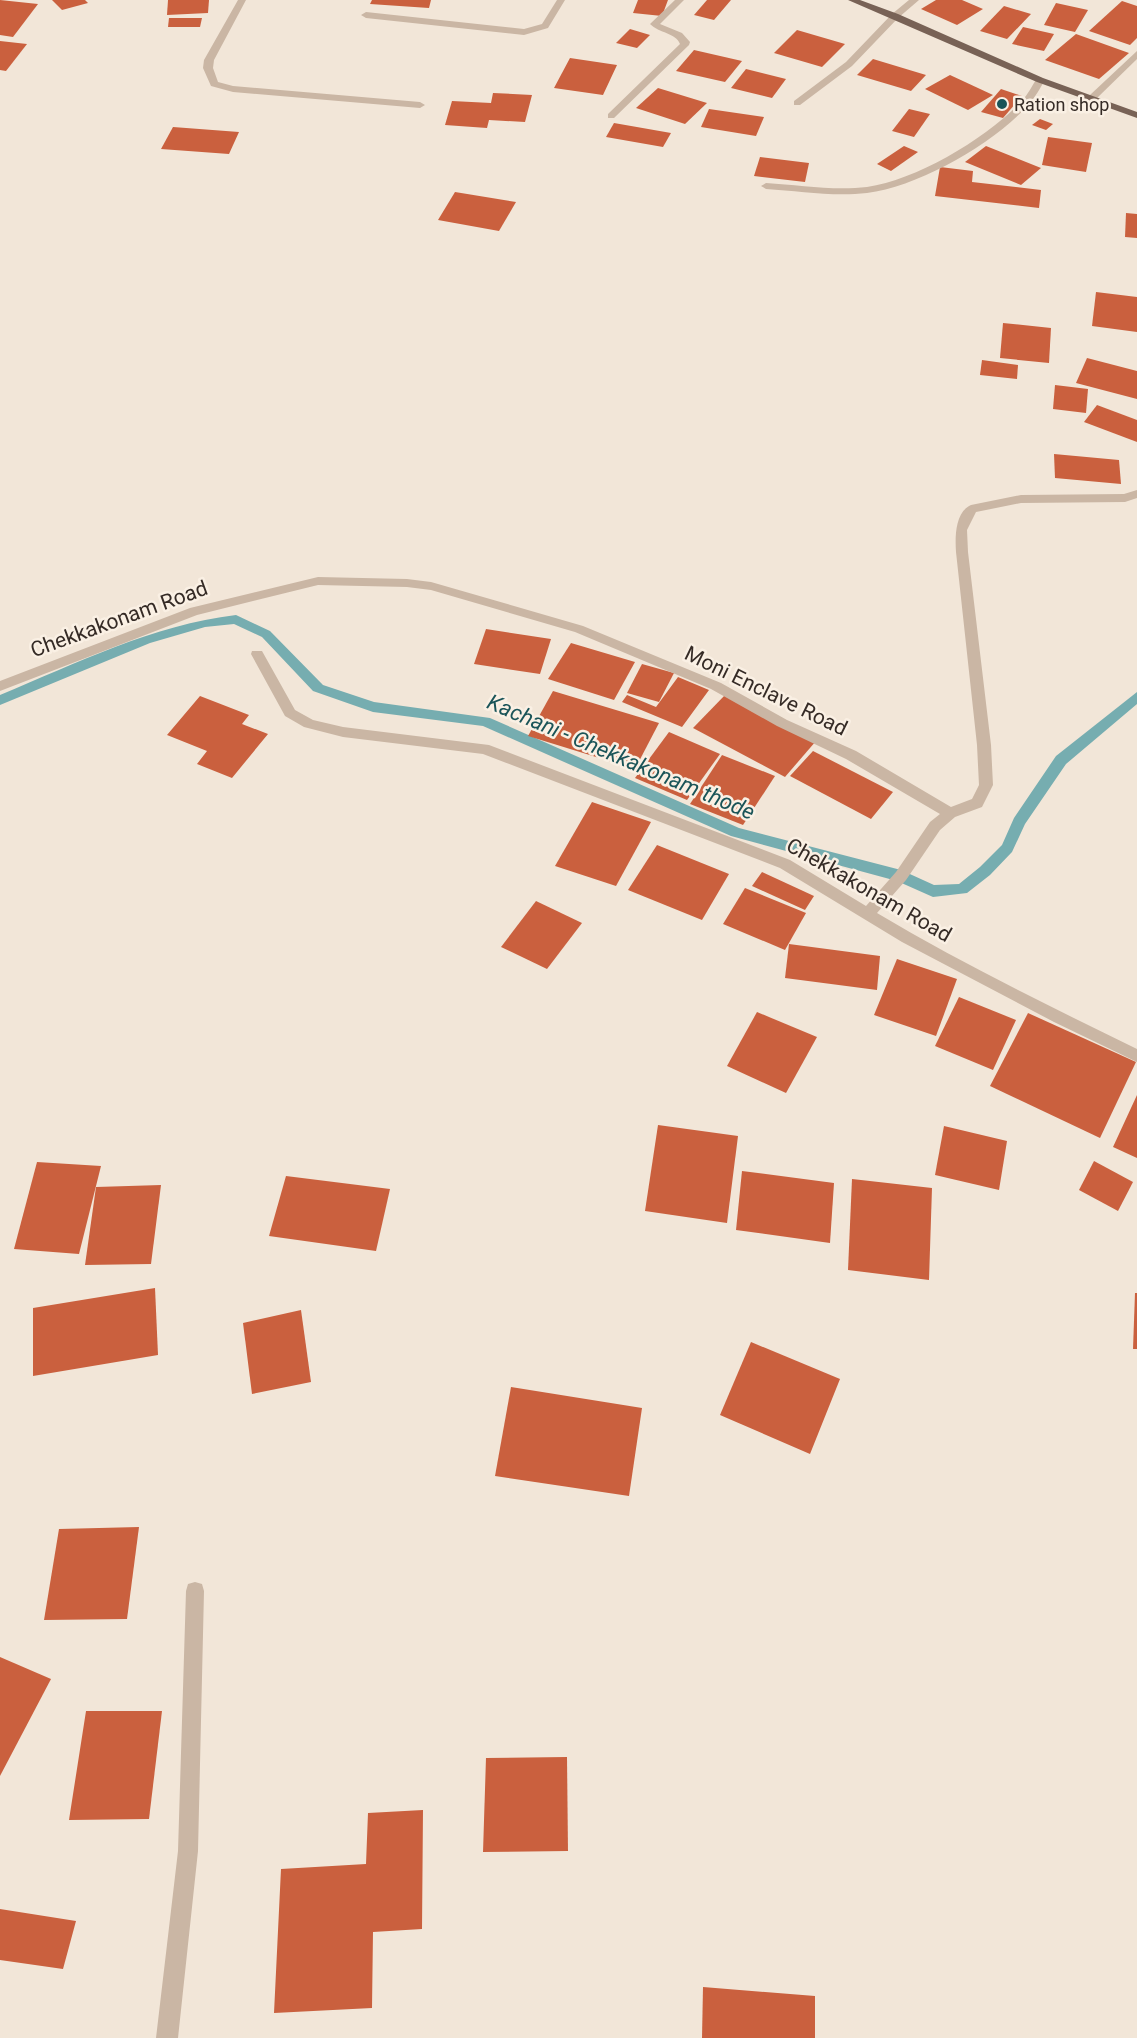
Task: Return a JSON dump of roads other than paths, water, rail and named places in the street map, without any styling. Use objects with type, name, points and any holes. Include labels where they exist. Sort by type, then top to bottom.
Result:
[{"type":"main road","points":[[852,0],[895,16],[1040,80],[1137,114]]},
{"type":"street","points":[[242,0],[209,60],[208,68],[214,84],[233,89],[420,105]]},
{"type":"street","points":[[366,15],[524,32],[545,26],[561,0]]},
{"type":"street","points":[[611,116],[684,45],[680,35],[660,29],[655,24],[680,0]]},
{"type":"street","points":[[797,103],[849,64],[895,16],[915,0]]},
{"type":"street","points":[[1093,98],[1137,54]]},
{"type":"street","points":[[766,186],[866,190],[884,187],[916,176],[1005,123],[1026,102],[1040,80]]},
{"type":"street","points":[[868,914],[901,876],[935,826],[950,813],[977,804],[986,785],[984,745],[962,552],[961,530],[971,509],[1021,499],[1114,498],[1137,494]]},
{"type":"street","name":"Chekkakonam Road","points":[[0,686],[194,611],[318,581],[407,583],[431,586]]},
{"type":"street","name":"Moni Enclave Road","points":[[431,586],[579,629],[716,686],[782,723],[851,755],[950,813]]},
{"type":"street","name":"Chekkakonam Road","points":[[257,654],[290,713],[309,724],[343,732],[484,749],[785,864],[907,938],[1137,1056]]},
{"type":"street","points":[[167,2038],[188,1851],[195,1591]]},
{"type":"waterway","name":"Kachani - Chekkakonam thode","points":[[0,700],[146,640],[205,623],[236,619],[266,634],[318,688],[373,707],[485,721],[736,832],[901,876],[933,891],[962,889],[985,871],[1007,848],[1019,822],[1061,760],[1137,697]]},
{"type":"place","name":"Ration shop","points":[[1002,104]]}]
